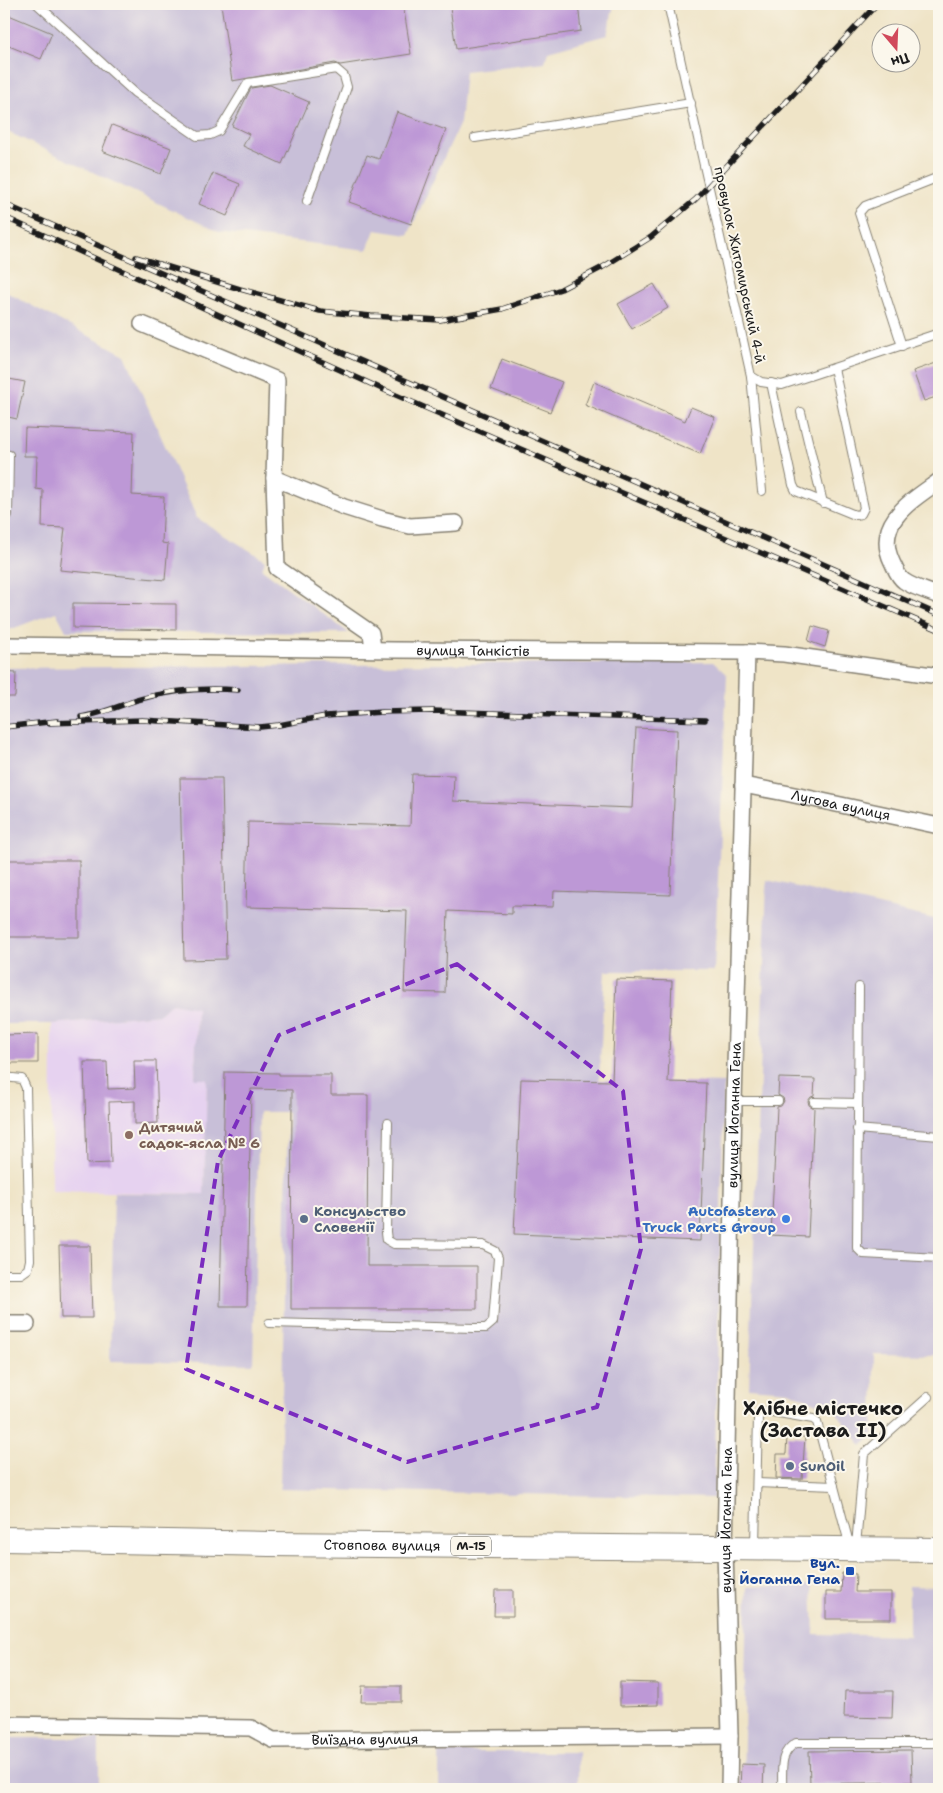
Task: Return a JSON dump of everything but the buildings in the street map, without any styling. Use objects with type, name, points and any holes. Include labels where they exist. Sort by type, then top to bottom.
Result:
[{"type":"main road","name":"Стовпова вулиця","points":[[4,1539],[259,1544],[939,1550]]},
{"type":"street","points":[[142,324],[277,380],[274,478],[277,568],[371,633],[373,649]]},
{"type":"street","points":[[274,478],[344,507],[410,526],[456,523]]},
{"type":"street","points":[[939,481],[902,508],[892,520],[888,534],[888,551],[902,580],[939,596]]},
{"type":"street","name":"вулиця Танкістів","points":[[4,645],[747,652],[784,654],[939,676]]},
{"type":"street","name":"вулиця Йоганна Гена","points":[[729,1789],[730,1736],[725,1549],[734,1101],[747,652]]},
{"type":"street","name":"Лугова вулиця","points":[[743,786],[785,793],[939,826]]},
{"type":"street","points":[[4,1324],[27,1324]]},
{"type":"street","name":"Виїздна вулиця","points":[[4,1724],[251,1728],[273,1740],[730,1736]]},
{"type":"lane","points":[[37,4],[135,93],[197,136],[210,136],[219,131],[248,84],[260,80],[336,70],[344,76],[347,87],[307,201]]},
{"type":"lane","name":"провулок Житомирський 4-й","points":[[668,4],[751,376],[761,382],[782,385],[939,333]]},
{"type":"lane","points":[[475,138],[691,103]]},
{"type":"lane","points":[[902,346],[860,213],[866,206],[939,178]]},
{"type":"lane","points":[[771,383],[793,485],[796,491],[855,515],[861,514],[864,508],[834,368]]},
{"type":"lane","points":[[751,376],[762,491]]},
{"type":"lane","points":[[802,412],[823,503]]},
{"type":"lane","points":[[4,454],[10,455],[8,515],[4,514]]},
{"type":"lane","points":[[859,986],[856,1248],[863,1254],[939,1258]]},
{"type":"lane","points":[[4,1077],[22,1079],[26,1088],[30,1260],[28,1269],[21,1274],[4,1274]]},
{"type":"lane","points":[[734,1101],[778,1101]]},
{"type":"lane","points":[[814,1102],[858,1103]]},
{"type":"lane","points":[[269,1323],[486,1328],[494,1322],[498,1258],[495,1251],[483,1245],[394,1244],[387,1240],[388,1123]]},
{"type":"lane","points":[[857,1129],[939,1136]]},
{"type":"lane","points":[[853,1549],[864,1454],[928,1397]]},
{"type":"lane","points":[[755,1549],[758,1416],[767,1411],[813,1419],[817,1422],[853,1549]]},
{"type":"lane","points":[[757,1482],[834,1486]]},
{"type":"lane","points":[[782,1789],[783,1755],[788,1747],[796,1743],[932,1744],[939,1740]]},
{"type":"highlighted area","points":[[457,964],[623,1091],[641,1249],[597,1407],[407,1462],[186,1369],[218,1161],[279,1035]]},
{"type":"shaded area","points":[[4,4],[617,4],[614,5],[607,35],[548,51],[545,62],[465,71],[460,123],[408,235],[375,230],[367,250],[219,232],[4,130]]},
{"type":"shaded area","points":[[4,291],[125,355],[197,518],[265,560],[262,569],[349,633],[66,631],[56,612],[4,632]]},
{"type":"shaded area","points":[[713,662],[727,675],[714,971],[605,971],[599,1080],[724,1083],[714,1498],[280,1489],[288,1112],[259,1112],[253,1364],[110,1361],[114,1193],[204,1194],[207,1079],[195,1079],[197,1008],[172,1003],[160,1014],[52,1024],[4,1024],[4,668]]},
{"type":"shaded area","points":[[767,880],[939,920],[939,1355],[874,1354],[873,1434],[862,1446],[836,1412],[789,1391],[749,1388]]},
{"type":"shaded area","name":"Дитячий садок-ясла № 6","points":[[172,1003],[197,1007],[195,1078],[207,1079],[204,1194],[51,1191],[52,1024],[160,1014]]},
{"type":"shaded area","points":[[812,1585],[814,1634],[909,1636],[909,1586],[939,1587],[939,1789],[743,1789],[747,1587]]},
{"type":"shaded area","points":[[4,1738],[99,1738],[99,1789],[4,1789]]},
{"type":"shaded area","points":[[439,1752],[578,1752],[578,1789],[439,1789]]},
{"type":"railway","points":[[136,257],[320,311],[371,316],[440,320],[502,309],[561,289],[603,267],[651,237],[696,199],[877,4]]},
{"type":"railway","points":[[4,204],[939,615]]},
{"type":"railway","points":[[4,217],[382,389],[939,630]]},
{"type":"railway","points":[[81,717],[103,712],[137,700],[174,692],[199,689],[238,690]]},
{"type":"railway","points":[[50,723],[142,720],[260,727],[326,716],[432,711],[705,720]]},
{"type":"railway","points":[[4,727],[57,721]]},
{"type":"place","name":"Дитячий садок-ясла № 6","points":[[129,1135]]},
{"type":"place","name":"Консульство Словенії","points":[[304,1219]]},
{"type":"place","name":"Autofastera Truck Parts Group","points":[[786,1219]]},
{"type":"place","name":"SunOil","points":[[790,1466]]},
{"type":"place","name":"Вул. Йоганна Гена","points":[[850,1571]]},
{"type":"district","name":"Хлібне містечко (Застава ІІ)","points":[[823,1419]]}]
